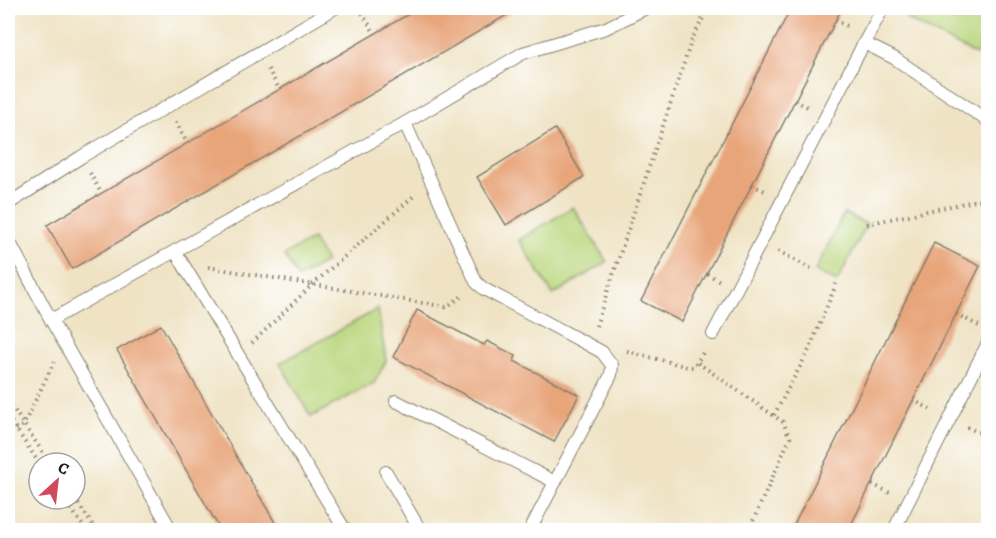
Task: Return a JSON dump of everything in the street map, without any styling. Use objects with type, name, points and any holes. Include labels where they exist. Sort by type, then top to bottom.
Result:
[{"type":"lane","points":[[8,204],[81,157],[335,8]]},
{"type":"lane","points":[[51,320],[405,123],[523,53],[606,28],[646,8]]},
{"type":"lane","points":[[713,334],[883,8]]},
{"type":"lane","points":[[864,43],[894,58],[988,121]]},
{"type":"lane","points":[[405,123],[478,284],[590,345],[610,360],[611,375],[530,531]]},
{"type":"lane","points":[[8,239],[63,342],[171,531]]},
{"type":"lane","points":[[175,251],[345,531]]},
{"type":"lane","points":[[894,531],[988,343]]},
{"type":"lane","points":[[396,401],[555,482]]},
{"type":"lane","points":[[386,472],[420,531]]},
{"type":"path","points":[[358,8],[375,34]]},
{"type":"path","points":[[590,345],[692,42],[708,8]]},
{"type":"path","points":[[238,356],[312,285],[430,181]]},
{"type":"path","points":[[867,224],[988,198]]},
{"type":"path","points":[[761,242],[814,271]]},
{"type":"path","points":[[190,276],[206,266],[446,307],[478,284]]},
{"type":"path","points":[[774,415],[809,350],[837,282]]},
{"type":"path","points":[[956,314],[988,331]]},
{"type":"path","points":[[610,360],[625,351],[688,368],[694,367],[713,334]]},
{"type":"path","points":[[16,430],[24,424],[63,342]]},
{"type":"path","points":[[698,363],[783,422],[790,438],[749,531]]},
{"type":"path","points":[[8,401],[42,451]]},
{"type":"path","points":[[8,417],[31,451]]},
{"type":"path","points":[[72,511],[86,531]]},
{"type":"path","points":[[83,511],[96,531]]},
{"type":"green space","points":[[912,8],[988,8],[988,29],[976,55],[906,19]]},
{"type":"green space","points":[[573,207],[607,262],[553,295],[519,240]]},
{"type":"green space","points":[[844,213],[867,224],[837,282],[815,271]]},
{"type":"green space","points":[[313,239],[326,262],[298,278],[284,255]]},
{"type":"green space","points":[[378,309],[386,361],[374,383],[311,417],[280,363]]},
{"type":"building","points":[[419,8],[519,8],[72,269],[47,225]]},
{"type":"building","points":[[791,8],[842,8],[682,322],[641,301]]},
{"type":"building","points":[[555,129],[584,177],[506,225],[477,177]]},
{"type":"building","points":[[934,243],[980,266],[848,531],[791,531]]},
{"type":"building","points":[[417,310],[484,345],[487,341],[516,356],[514,361],[579,395],[554,442],[393,357]]},
{"type":"building","points":[[161,325],[280,531],[221,531],[117,350]]}]
